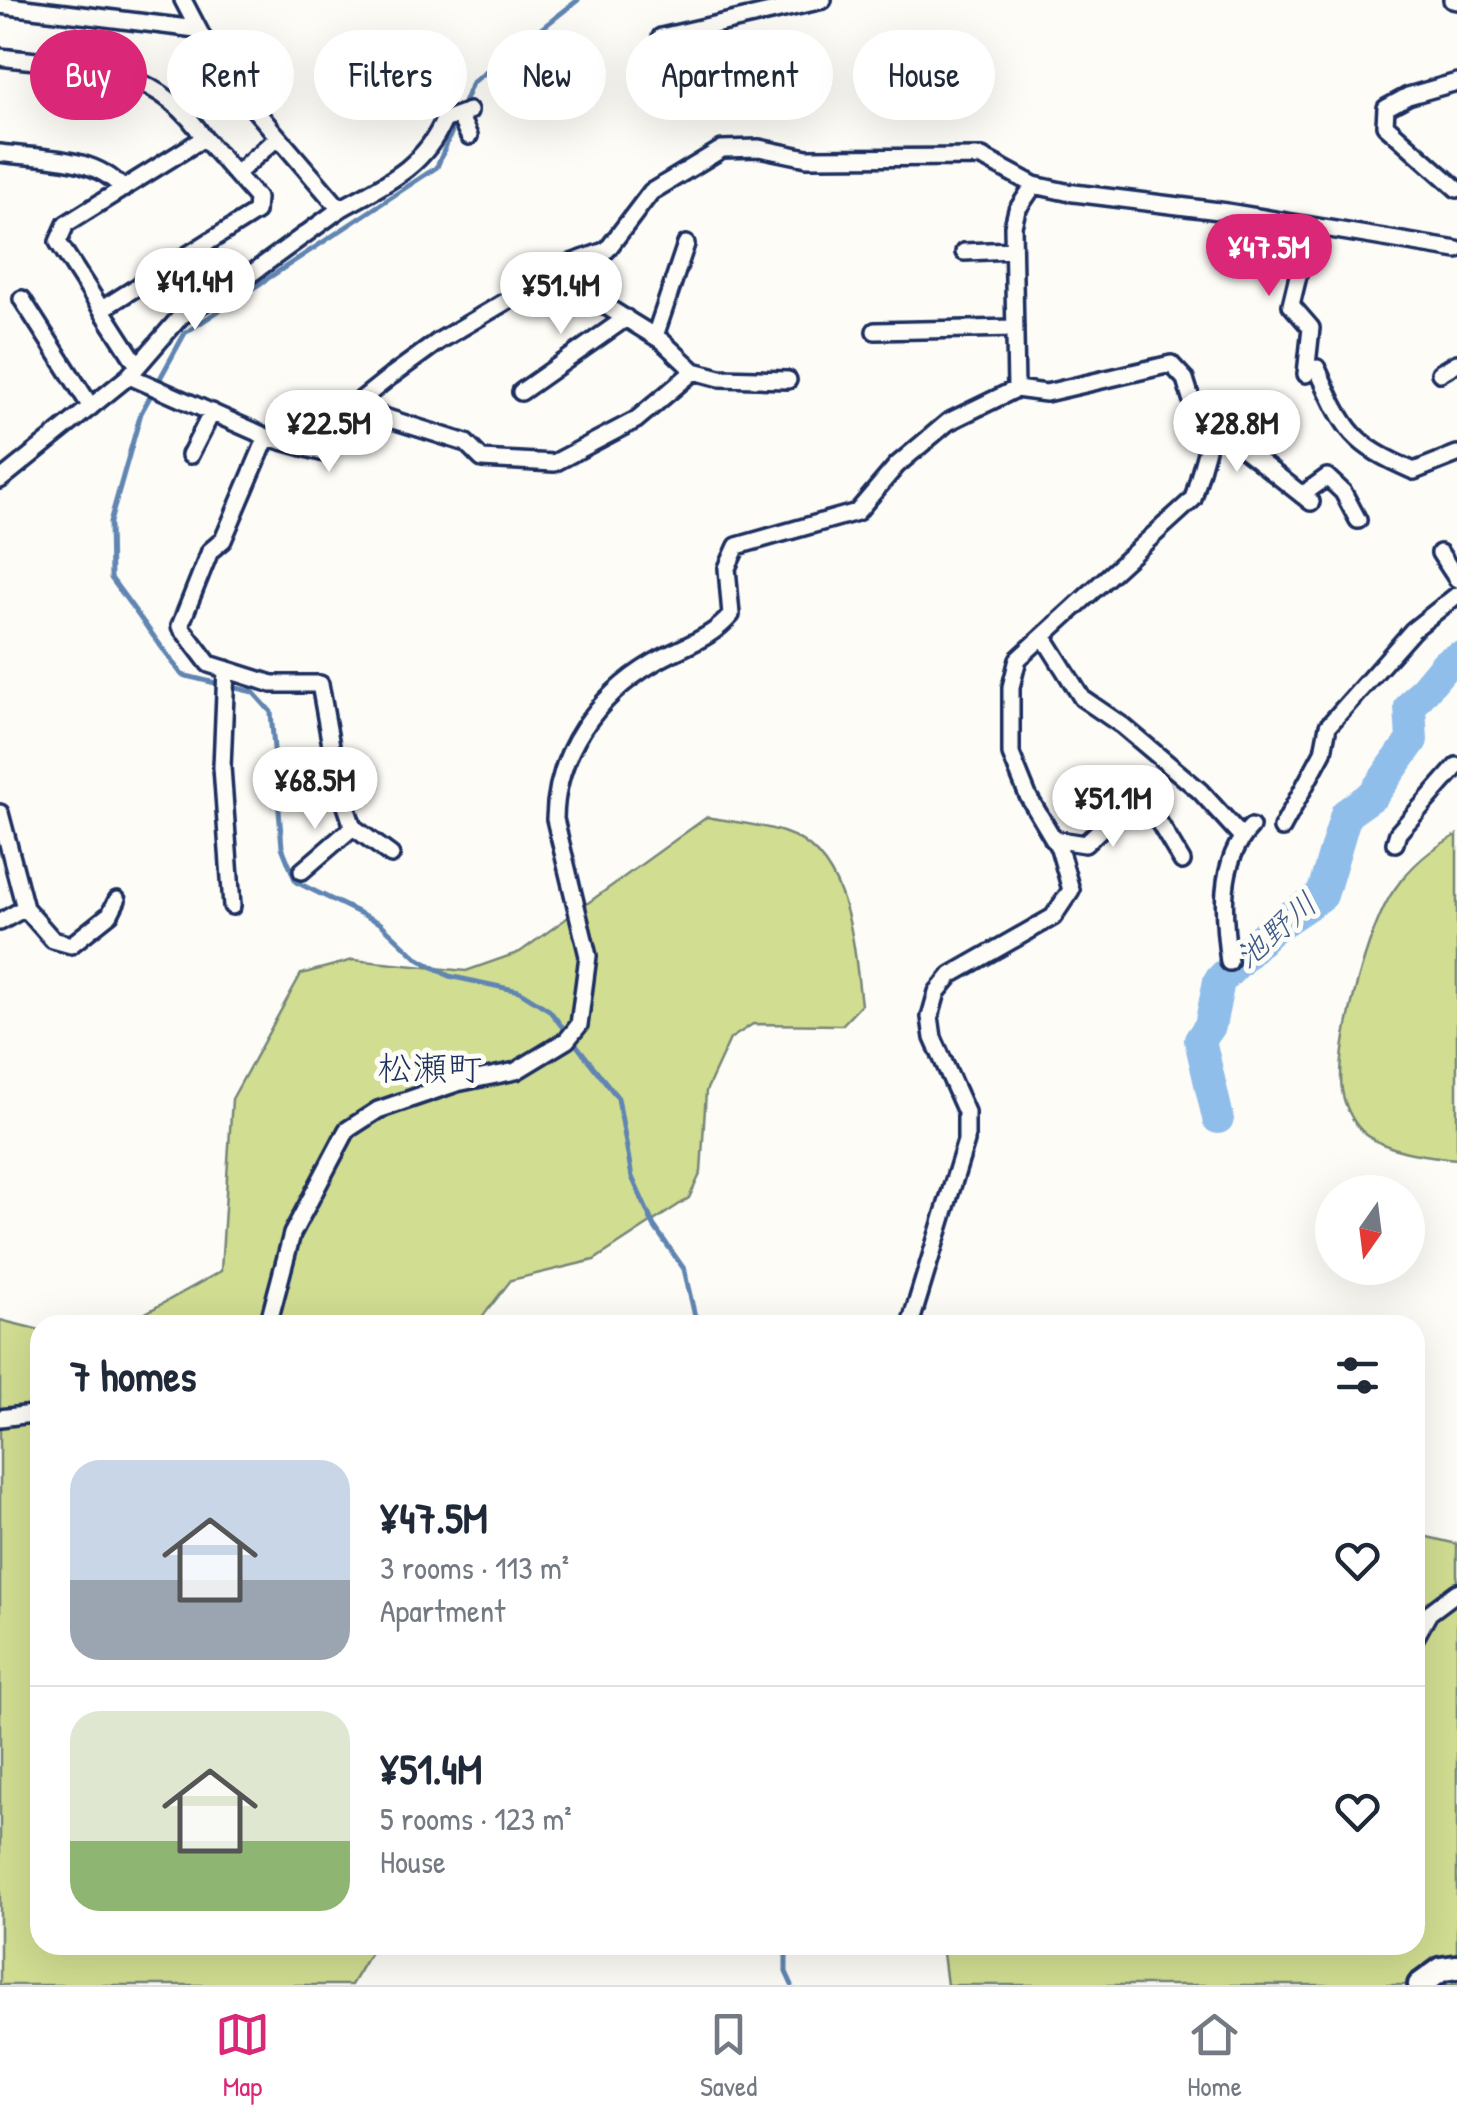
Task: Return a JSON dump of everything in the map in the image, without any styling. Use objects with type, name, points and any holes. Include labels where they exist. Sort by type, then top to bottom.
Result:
[{"type":"main road","points":[[1420,1985],[1442,1969],[1457,1967]]},
{"type":"street","points":[[183,0],[218,67],[340,209]]},
{"type":"street","points":[[688,30],[823,0]]},
{"type":"street","points":[[0,6],[196,29]]},
{"type":"street","points":[[0,57],[104,70],[140,81],[176,102],[258,198],[256,212],[102,309]]},
{"type":"street","points":[[1457,82],[1408,96],[1386,108],[1385,125],[1451,175],[1457,190]]},
{"type":"street","points":[[0,480],[134,371],[180,316],[248,276],[340,209],[411,168],[435,142],[444,120],[464,113],[469,136]]},
{"type":"street","points":[[236,174],[278,136]]},
{"type":"street","points":[[204,138],[66,224],[58,242],[102,309],[134,371],[267,437],[324,453],[352,407],[440,341],[570,262],[606,250],[651,192],[722,150],[758,148],[807,158],[982,157],[1034,186],[1457,250]]},
{"type":"street","points":[[0,153],[91,165],[111,175],[123,189]]},
{"type":"street","points":[[1016,389],[1017,210],[1034,186]]},
{"type":"street","points":[[1310,226],[1290,305],[1311,328],[1301,352],[1306,372],[1318,368],[1344,428],[1375,455],[1414,471],[1457,454]]},
{"type":"street","points":[[655,336],[686,244]]},
{"type":"street","points":[[964,252],[1014,250]]},
{"type":"street","points":[[570,262],[604,305],[655,336],[694,371],[720,378],[788,380]]},
{"type":"street","points":[[22,298],[91,407]]},
{"type":"street","points":[[522,392],[626,318]]},
{"type":"street","points":[[876,331],[1015,328]]},
{"type":"street","points":[[1440,373],[1457,363]]},
{"type":"street","points":[[271,1315],[292,1234],[325,1165],[348,1130],[378,1110],[457,1083],[516,1071],[567,1040],[579,1025],[588,956],[555,819],[556,797],[586,721],[621,685],[654,662],[714,634],[731,615],[727,568],[737,546],[858,512],[898,465],[948,422],[1016,389],[1046,393],[1171,364],[1185,379],[1207,450],[1193,500],[1018,659],[1012,687],[1011,754],[1053,839],[1070,890],[1053,917],[951,975],[936,992],[930,1017],[932,1038],[966,1112],[966,1141],[913,1315]]},
{"type":"street","points":[[352,407],[466,443],[482,459],[554,463],[636,420],[694,371]]},
{"type":"street","points":[[1194,410],[1307,499],[1327,477],[1344,492],[1358,520]]},
{"type":"street","points":[[190,454],[212,412]]},
{"type":"street","points":[[267,437],[223,540],[210,551],[180,626],[210,664],[272,684],[320,684],[338,779],[354,826],[391,855]]},
{"type":"street","points":[[1440,554],[1457,579]]},
{"type":"street","points":[[1282,828],[1323,752],[1328,726],[1413,630],[1457,595]]},
{"type":"street","points":[[1043,636],[1082,698],[1124,726],[1246,832],[1231,859],[1222,912],[1229,962]]},
{"type":"street","points":[[226,669],[222,766],[232,906]]},
{"type":"street","points":[[1395,844],[1398,833],[1457,766]]},
{"type":"street","points":[[1053,839],[1085,844],[1144,788],[1182,861]]},
{"type":"street","points":[[0,813],[25,908],[53,940],[70,945],[110,914],[117,900]]},
{"type":"street","points":[[302,871],[354,826]]},
{"type":"street","points":[[0,922],[25,908]]},
{"type":"street","points":[[0,1418],[30,1414]]},
{"type":"street","points":[[1425,1620],[1457,1592]]},
{"type":"green space","points":[[707,817],[783,832],[806,843],[823,860],[845,905],[861,1005],[842,1025],[753,1024],[730,1039],[706,1091],[701,1172],[689,1198],[594,1260],[511,1280],[484,1315],[142,1315],[221,1271],[232,1099],[301,974],[353,960],[466,971],[520,952]]},
{"type":"green space","points":[[1457,835],[1457,1159],[1407,1152],[1371,1138],[1349,1112],[1341,1071],[1356,987],[1384,907],[1415,866]]},
{"type":"green space","points":[[0,1320],[30,1328],[30,1955],[369,1955],[351,1985],[0,1985]]},
{"type":"green space","points":[[1425,1536],[1457,1544],[1457,1985],[947,1985],[943,1955],[1425,1955]]},
{"type":"waterway","points":[[467,96],[472,83],[578,0]]},
{"type":"waterway","points":[[457,120],[437,167],[185,333],[141,413],[110,522],[111,578],[182,675],[253,692],[271,712],[282,847],[296,882],[380,923],[417,958],[449,976],[519,991],[549,1010],[618,1098],[632,1177],[654,1226],[684,1269],[695,1315]]},
{"type":"waterway","name":"池野川","points":[[1218,1118],[1200,1040],[1210,1026],[1219,981],[1270,930],[1322,895],[1346,814],[1373,795],[1412,740],[1410,707],[1446,664],[1457,658]]},
{"type":"waterway","points":[[786,1955],[786,1972],[792,1985]]},
{"type":"district","name":"松瀬町","points":[[430,1068]]}]
